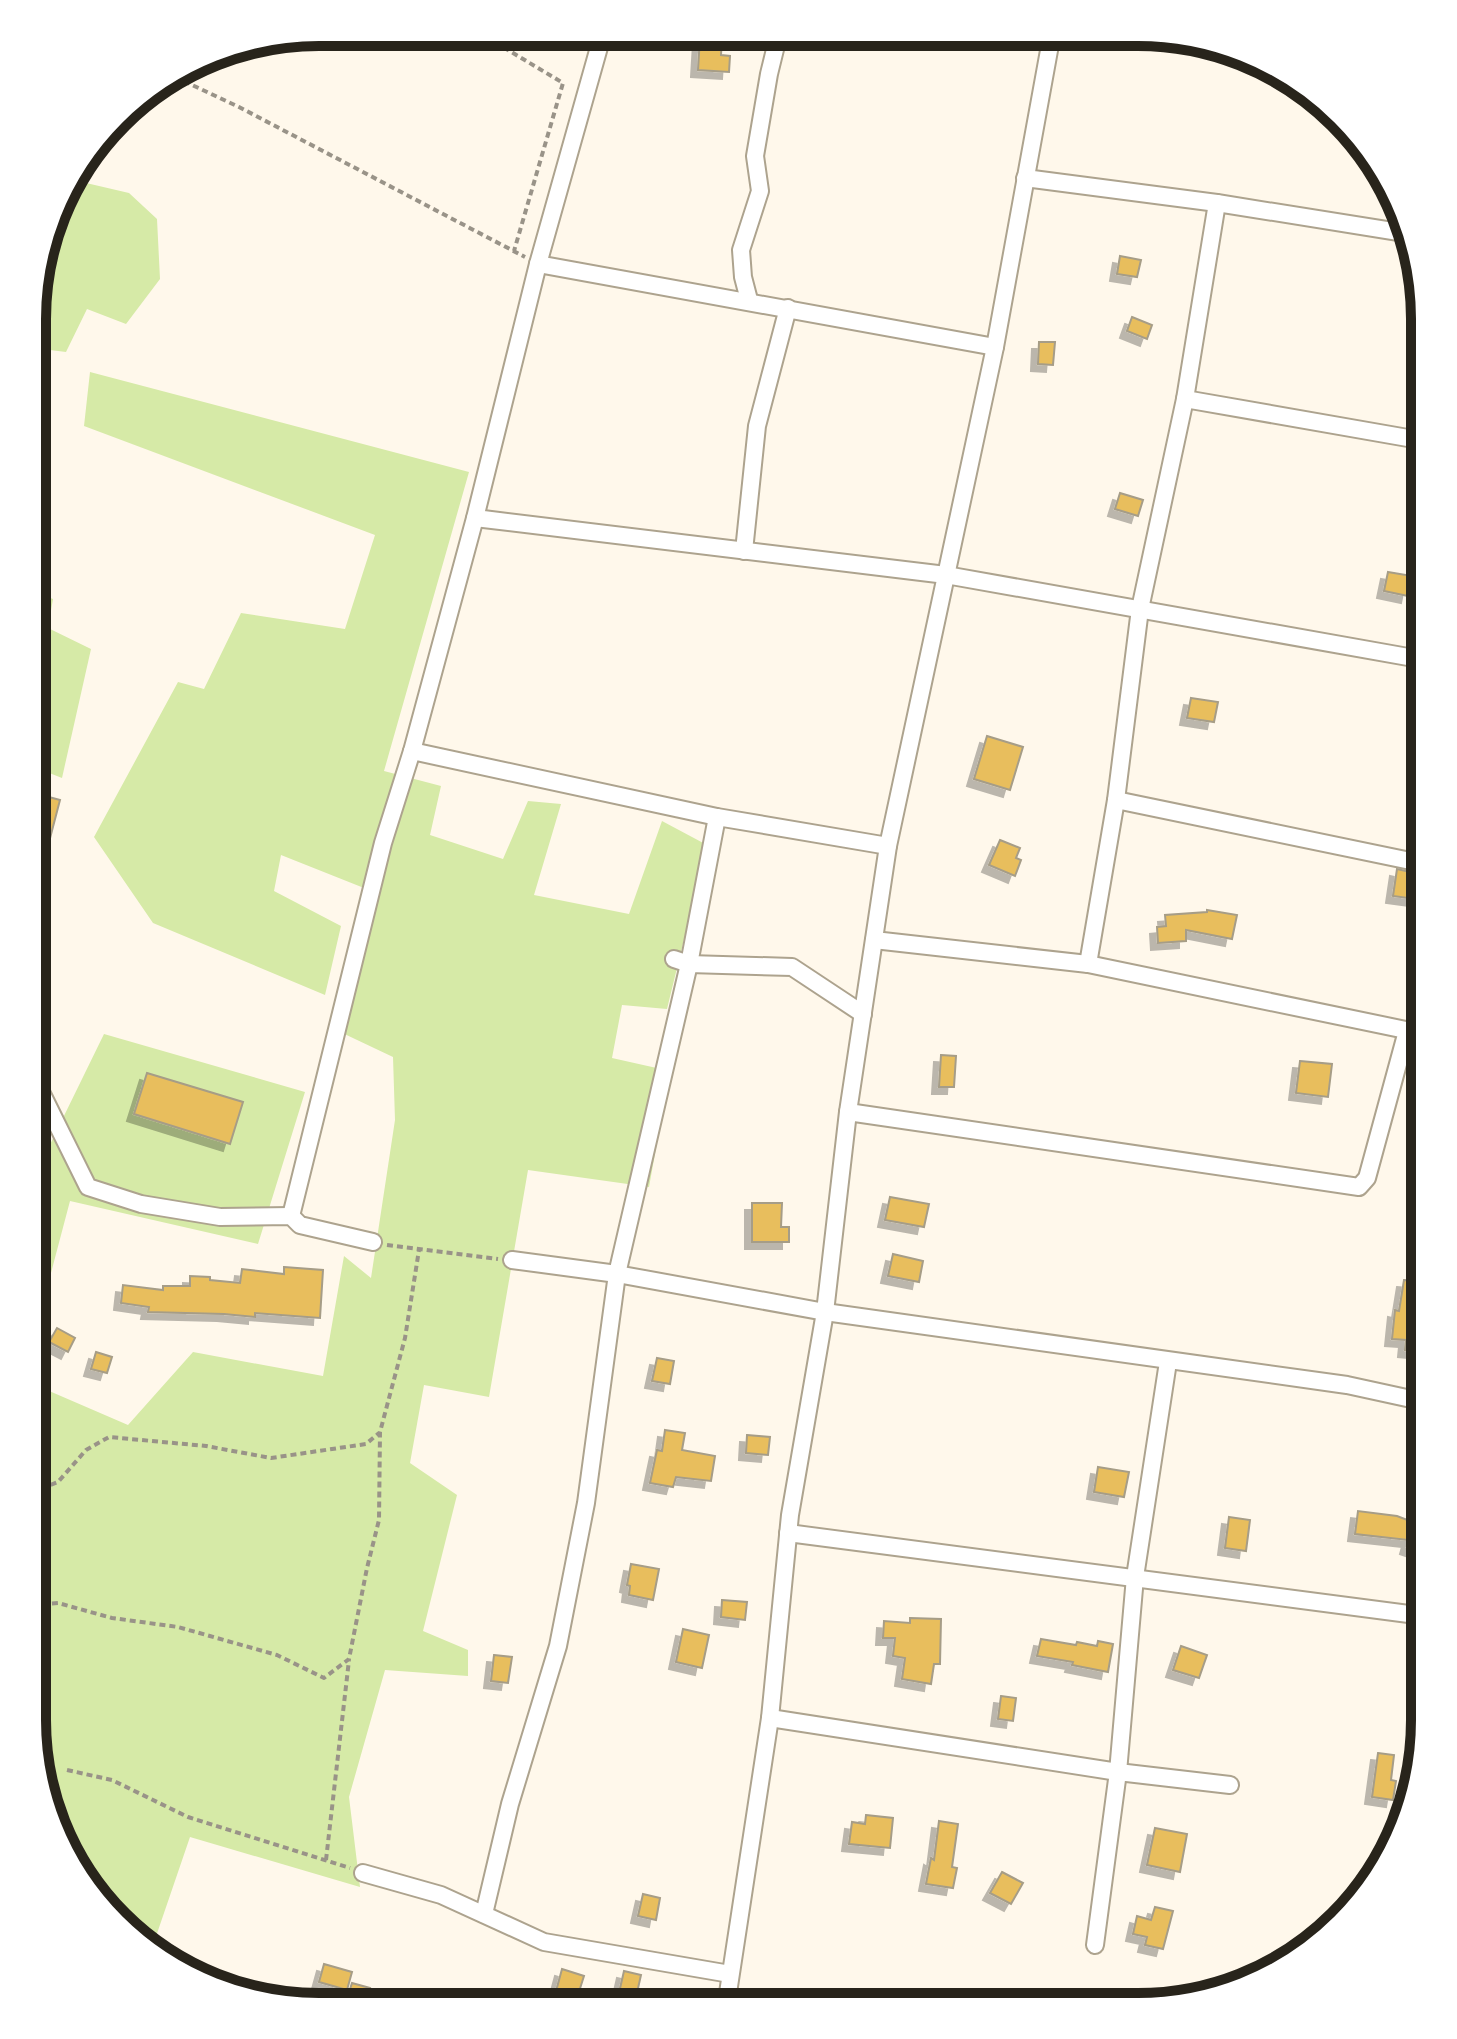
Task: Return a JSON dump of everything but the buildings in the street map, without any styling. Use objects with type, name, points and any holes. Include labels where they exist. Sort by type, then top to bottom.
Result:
[{"type":"street","points":[[291,1216],[383,843],[412,751],[475,518],[538,264],[599,46]]},
{"type":"street","points":[[749,300],[741,250],[760,191],[755,156],[776,46]]},
{"type":"street","points":[[728,1993],[770,1718],[788,1533],[825,1312],[848,1112],[888,846],[995,347],[1050,46]]},
{"type":"street","points":[[1025,178],[1217,203],[1397,232]]},
{"type":"street","points":[[1088,964],[1116,800],[1140,609],[1185,399],[1217,203]]},
{"type":"street","points":[[538,264],[995,347]]},
{"type":"street","points":[[744,551],[757,426],[788,308]]},
{"type":"street","points":[[1185,399],[1411,439]]},
{"type":"street","points":[[475,518],[946,575],[1411,657]]},
{"type":"street","points":[[412,751],[717,817],[888,846]]},
{"type":"street","points":[[1116,800],[1411,861]]},
{"type":"street","points":[[484,1914],[510,1804],[558,1646],[586,1503],[617,1274],[682,962],[717,817]]},
{"type":"street","points":[[874,940],[1088,964],[1410,1032]]},
{"type":"street","points":[[682,962],[792,967],[863,1014]]},
{"type":"street","points":[[848,1112],[1359,1187],[1367,1178],[1407,1031]]},
{"type":"street","points":[[46,1102],[88,1187],[141,1204],[220,1217],[291,1216],[300,1225],[373,1242]]},
{"type":"street","points":[[512,1260],[617,1274],[825,1312],[1347,1385],[1410,1399]]},
{"type":"street","points":[[1095,1945],[1118,1772],[1135,1577],[1168,1362]]},
{"type":"street","points":[[788,1533],[1410,1614]]},
{"type":"street","points":[[770,1718],[1118,1772],[1230,1785]]},
{"type":"street","points":[[363,1873],[441,1895],[544,1942],[730,1974]]},
{"type":"path","points":[[501,46],[563,83],[514,251]]},
{"type":"path","points":[[185,82],[538,264]]},
{"type":"path","points":[[373,1242],[512,1260]]},
{"type":"path","points":[[326,1860],[349,1659],[379,1520],[380,1432],[405,1338],[419,1250]]},
{"type":"path","points":[[46,1487],[58,1482],[86,1450],[109,1437],[206,1446],[271,1458],[366,1444],[380,1432]]},
{"type":"path","points":[[46,1604],[58,1603],[112,1618],[178,1627],[277,1655],[324,1678],[349,1659]]},
{"type":"path","points":[[67,1770],[112,1780],[188,1817],[363,1873]]},
{"type":"green space","points":[[83,182],[129,193],[157,219],[160,279],[126,324],[87,309],[66,352],[46,350],[48,283],[60,231]]},
{"type":"green space","points":[[90,372],[469,472],[384,771],[441,786],[430,835],[503,859],[528,801],[561,804],[534,895],[629,914],[662,821],[707,845],[667,1009],[622,1005],[612,1058],[670,1071],[649,1187],[528,1170],[489,1397],[424,1385],[410,1463],[457,1495],[423,1631],[468,1650],[468,1676],[385,1670],[349,1797],[360,1887],[190,1837],[155,1938],[126,1913],[92,1872],[60,1808],[51,1773],[46,1720],[46,1390],[128,1425],[193,1352],[323,1376],[344,1256],[371,1278],[395,1120],[393,1057],[336,1030],[364,888],[281,855],[274,891],[341,926],[325,995],[153,923],[94,837],[178,682],[204,689],[241,613],[345,629],[375,535],[84,426]]},
{"type":"green space","points":[[46,596],[53,599],[48,628],[91,649],[62,778],[46,772]]},
{"type":"green space","points":[[104,1034],[305,1092],[258,1244],[70,1201],[46,1292],[46,1153]]}]
